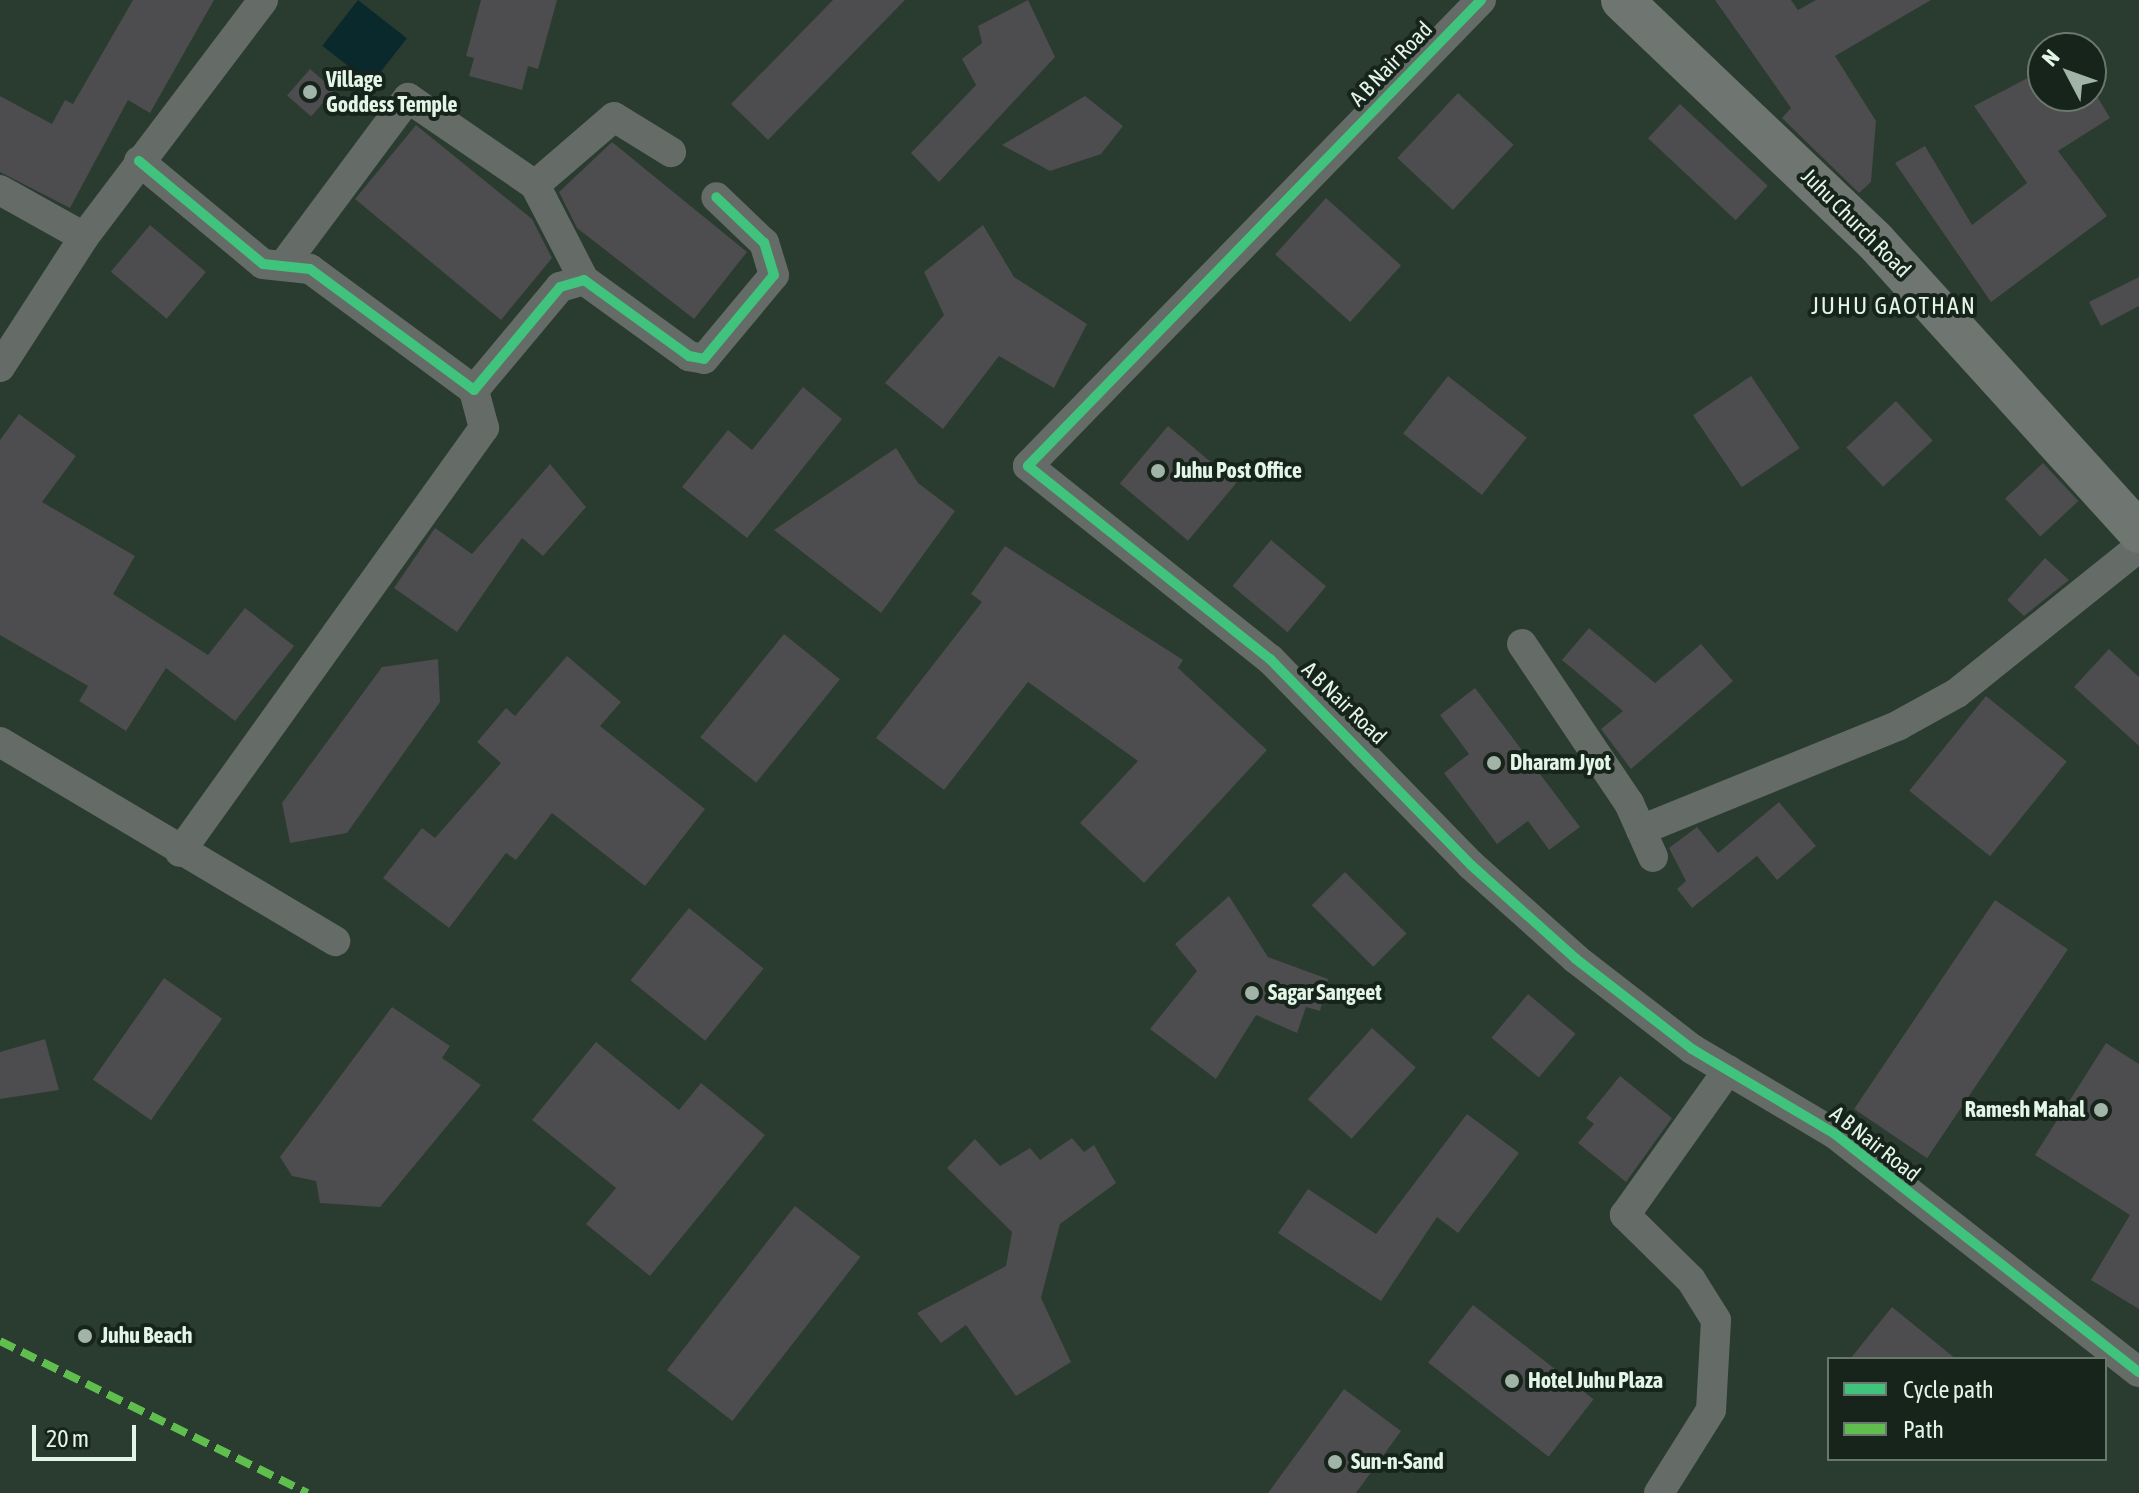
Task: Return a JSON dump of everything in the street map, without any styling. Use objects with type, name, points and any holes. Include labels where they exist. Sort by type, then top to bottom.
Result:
[{"type":"street","points":[[0,367],[84,237],[263,0]]},
{"type":"street","name":"A B Nair Road","points":[[1481,0],[1028,466],[1270,659],[1471,865],[1576,959],[1728,1070],[1835,1134],[2139,1372]]},
{"type":"street","name":"Juhu Church Road","points":[[1622,0],[1895,261],[2139,532]]},
{"type":"street","points":[[285,263],[408,98],[535,185],[584,280],[689,356],[704,359],[774,275],[764,243],[716,197]]},
{"type":"street","points":[[535,185],[614,117],[623,116],[671,152]]},
{"type":"street","points":[[139,161],[263,264],[285,263],[310,269],[474,390],[484,428],[180,852]]},
{"type":"street","points":[[0,190],[84,237]]},
{"type":"street","points":[[474,390],[554,293],[584,280]]},
{"type":"street","points":[[1522,644],[1647,844],[1899,725],[1957,693],[2139,547]]},
{"type":"street","points":[[0,742],[180,852],[335,941]]},
{"type":"street","points":[[1659,1493],[1711,1410],[1716,1320],[1691,1280],[1625,1215],[1728,1070]]},
{"type":"water","points":[[358,0],[407,38],[371,84],[322,46]]},
{"type":"building","points":[[133,0],[214,0],[150,113],[128,100],[70,208],[0,172],[0,96],[52,124],[65,100],[73,104]]},
{"type":"building","points":[[481,0],[557,0],[538,69],[528,66],[522,90],[469,76],[474,58],[466,56]]},
{"type":"building","points":[[833,0],[905,0],[768,140],[731,104]]},
{"type":"building","points":[[1028,0],[1055,57],[939,182],[911,153],[976,85],[962,59],[982,43],[978,26]]},
{"type":"building","points":[[1715,0],[1791,0],[1798,10],[1816,0],[1931,0],[1835,56],[1876,121],[1871,182],[1859,193],[1782,118],[1791,108]]},
{"type":"building","name":"Village Goddess Temple","points":[[310,69],[334,90],[311,116],[287,95]]},
{"type":"building","points":[[2027,78],[2027,112],[2106,112],[2110,118],[2058,151],[2107,216],[1991,302],[1895,163],[1925,146],[1972,225],[2027,183],[1974,106]]},
{"type":"building","points":[[1458,93],[1514,145],[1453,210],[1397,158]]},
{"type":"building","points":[[1085,96],[1123,126],[1101,154],[1050,171],[1002,145]]},
{"type":"building","points":[[1680,104],[1768,186],[1736,220],[1648,138]]},
{"type":"building","points":[[416,125],[532,219],[552,258],[501,320],[355,199]]},
{"type":"building","points":[[612,142],[747,252],[694,319],[577,228],[559,192]]},
{"type":"building","points":[[1326,198],[1401,266],[1350,322],[1275,254]]},
{"type":"building","points":[[150,225],[206,272],[167,319],[111,272]]},
{"type":"building","points":[[983,225],[1014,277],[1087,324],[1054,388],[999,356],[943,429],[885,383],[944,315],[924,272]]},
{"type":"building","points":[[2139,277],[2139,306],[2101,326],[2089,302]]},
{"type":"building","points":[[1448,376],[1527,438],[1482,495],[1403,434]]},
{"type":"building","points":[[1751,376],[1800,448],[1742,487],[1693,415]]},
{"type":"building","points":[[803,387],[842,419],[747,538],[682,487],[728,430],[752,450]]},
{"type":"building","points":[[1896,401],[1933,440],[1883,487],[1846,447]]},
{"type":"building","points":[[19,414],[76,456],[42,502],[135,556],[113,594],[208,655],[245,608],[294,646],[235,721],[166,668],[126,731],[79,701],[88,686],[0,635],[0,440]]},
{"type":"building","points":[[1168,426],[1236,483],[1188,541],[1120,483]]},
{"type":"building","points":[[896,448],[918,483],[955,511],[881,613],[774,530]]},
{"type":"building","points":[[2043,463],[2078,501],[2040,536],[2005,498]]},
{"type":"building","points":[[550,464],[586,507],[543,556],[522,538],[457,632],[394,588],[435,528],[472,554]]},
{"type":"building","points":[[1271,540],[1326,586],[1288,632],[1232,586]]},
{"type":"building","points":[[1005,546],[1183,660],[1178,668],[1267,750],[1144,883],[1080,823],[1138,761],[1028,682],[944,790],[876,738],[982,602],[971,594]]},
{"type":"building","points":[[2045,558],[2069,580],[2024,616],[2007,600]]},
{"type":"building","points":[[1589,628],[1655,683],[1701,644],[1733,681],[1631,769],[1601,729],[1623,711],[1562,660]]},
{"type":"building","points":[[784,634],[840,679],[756,783],[700,737]]},
{"type":"building","points":[[2109,649],[2139,677],[2139,746],[2074,687]]},
{"type":"building","points":[[567,656],[621,702],[600,726],[705,809],[645,886],[552,813],[516,860],[506,853],[449,928],[383,878],[422,828],[435,838],[501,763],[477,742],[506,708],[515,716]]},
{"type":"building","points":[[438,659],[440,702],[347,833],[290,843],[282,803],[382,667]]},
{"type":"building","name":"Dharam Jyot","points":[[1475,688],[1580,827],[1549,850],[1528,821],[1497,844],[1444,773],[1469,754],[1440,715]]},
{"type":"building","points":[[1986,696],[2067,761],[1990,856],[1909,791]]},
{"type":"building","points":[[1779,802],[1816,846],[1777,880],[1757,856],[1692,908],[1677,889],[1686,881],[1669,848],[1697,827],[1718,853]]},
{"type":"building","points":[[1345,872],[1407,934],[1373,967],[1312,905]]},
{"type":"building","name":"Sagar Sangeet","points":[[1229,896],[1268,957],[1328,979],[1320,1011],[1306,1007],[1297,1033],[1256,1015],[1216,1079],[1150,1029],[1197,971],[1175,944]]},
{"type":"building","points":[[1995,900],[2068,949],[1927,1158],[1854,1109]]},
{"type":"building","points":[[689,908],[764,968],[705,1041],[630,980]]},
{"type":"building","points":[[164,978],[222,1019],[151,1120],[93,1080]]},
{"type":"building","points":[[1528,994],[1575,1034],[1539,1078],[1491,1038]]},
{"type":"building","points":[[392,1007],[450,1046],[442,1058],[481,1085],[380,1207],[320,1203],[316,1181],[292,1176],[280,1157]]},
{"type":"building","points":[[1372,1028],[1416,1067],[1352,1139],[1308,1099]]},
{"type":"building","points":[[45,1039],[59,1090],[0,1099],[0,1052]]},
{"type":"building","points":[[596,1042],[679,1110],[701,1083],[765,1135],[650,1276],[586,1224],[616,1188],[532,1120]]},
{"type":"building","name":"Ramesh Mahal","points":[[2106,1043],[2139,1064],[2139,1309],[2091,1280],[2130,1215],[2035,1155]]},
{"type":"building","points":[[1620,1076],[1672,1118],[1626,1182],[1578,1143],[1594,1124],[1586,1118]]},
{"type":"building","points":[[1467,1114],[1519,1153],[1458,1233],[1437,1217],[1381,1301],[1278,1233],[1308,1189],[1376,1234]]},
{"type":"building","points":[[1072,1138],[1084,1152],[1094,1145],[1116,1183],[1060,1224],[1041,1298],[1071,1362],[1016,1396],[966,1325],[941,1343],[917,1313],[1006,1266],[1012,1232],[947,1168],[975,1139],[1000,1166],[1030,1148],[1040,1160]]},
{"type":"building","points":[[795,1206],[860,1257],[732,1421],[667,1370]]},
{"type":"building","name":"Hotel Juhu Plaza","points":[[1473,1305],[1594,1399],[1549,1457],[1428,1363]]},
{"type":"building","points":[[1892,1307],[1954,1357],[1852,1357]]},
{"type":"building","name":"Sun-n-Sand","points":[[1344,1389],[1401,1431],[1356,1493],[1268,1493]]},
{"type":"marked path","points":[[0,1341],[307,1493]]},
{"type":"cycle path","points":[[1481,0],[1028,466],[1270,659],[1471,865],[1576,959],[1692,1049],[1835,1134],[2139,1372]]},
{"type":"cycle path","points":[[139,161],[263,264],[310,269],[474,390],[560,287],[584,280],[689,356],[704,359],[774,275],[764,243],[716,197]]},
{"type":"place","name":"Village Goddess Temple","points":[[310,92]]},
{"type":"place","name":"Juhu Post Office","points":[[1158,471]]},
{"type":"place","name":"Dharam Jyot","points":[[1494,763]]},
{"type":"place","name":"Sagar Sangeet","points":[[1252,993]]},
{"type":"place","name":"Ramesh Mahal","points":[[2101,1110]]},
{"type":"place","name":"Juhu Beach","points":[[85,1336]]},
{"type":"place","name":"Hotel Juhu Plaza","points":[[1512,1381]]},
{"type":"place","name":"Sun-n-Sand","points":[[1335,1462]]},
{"type":"district","name":"JUHU GAOTHAN","points":[[1894,306]]}]
